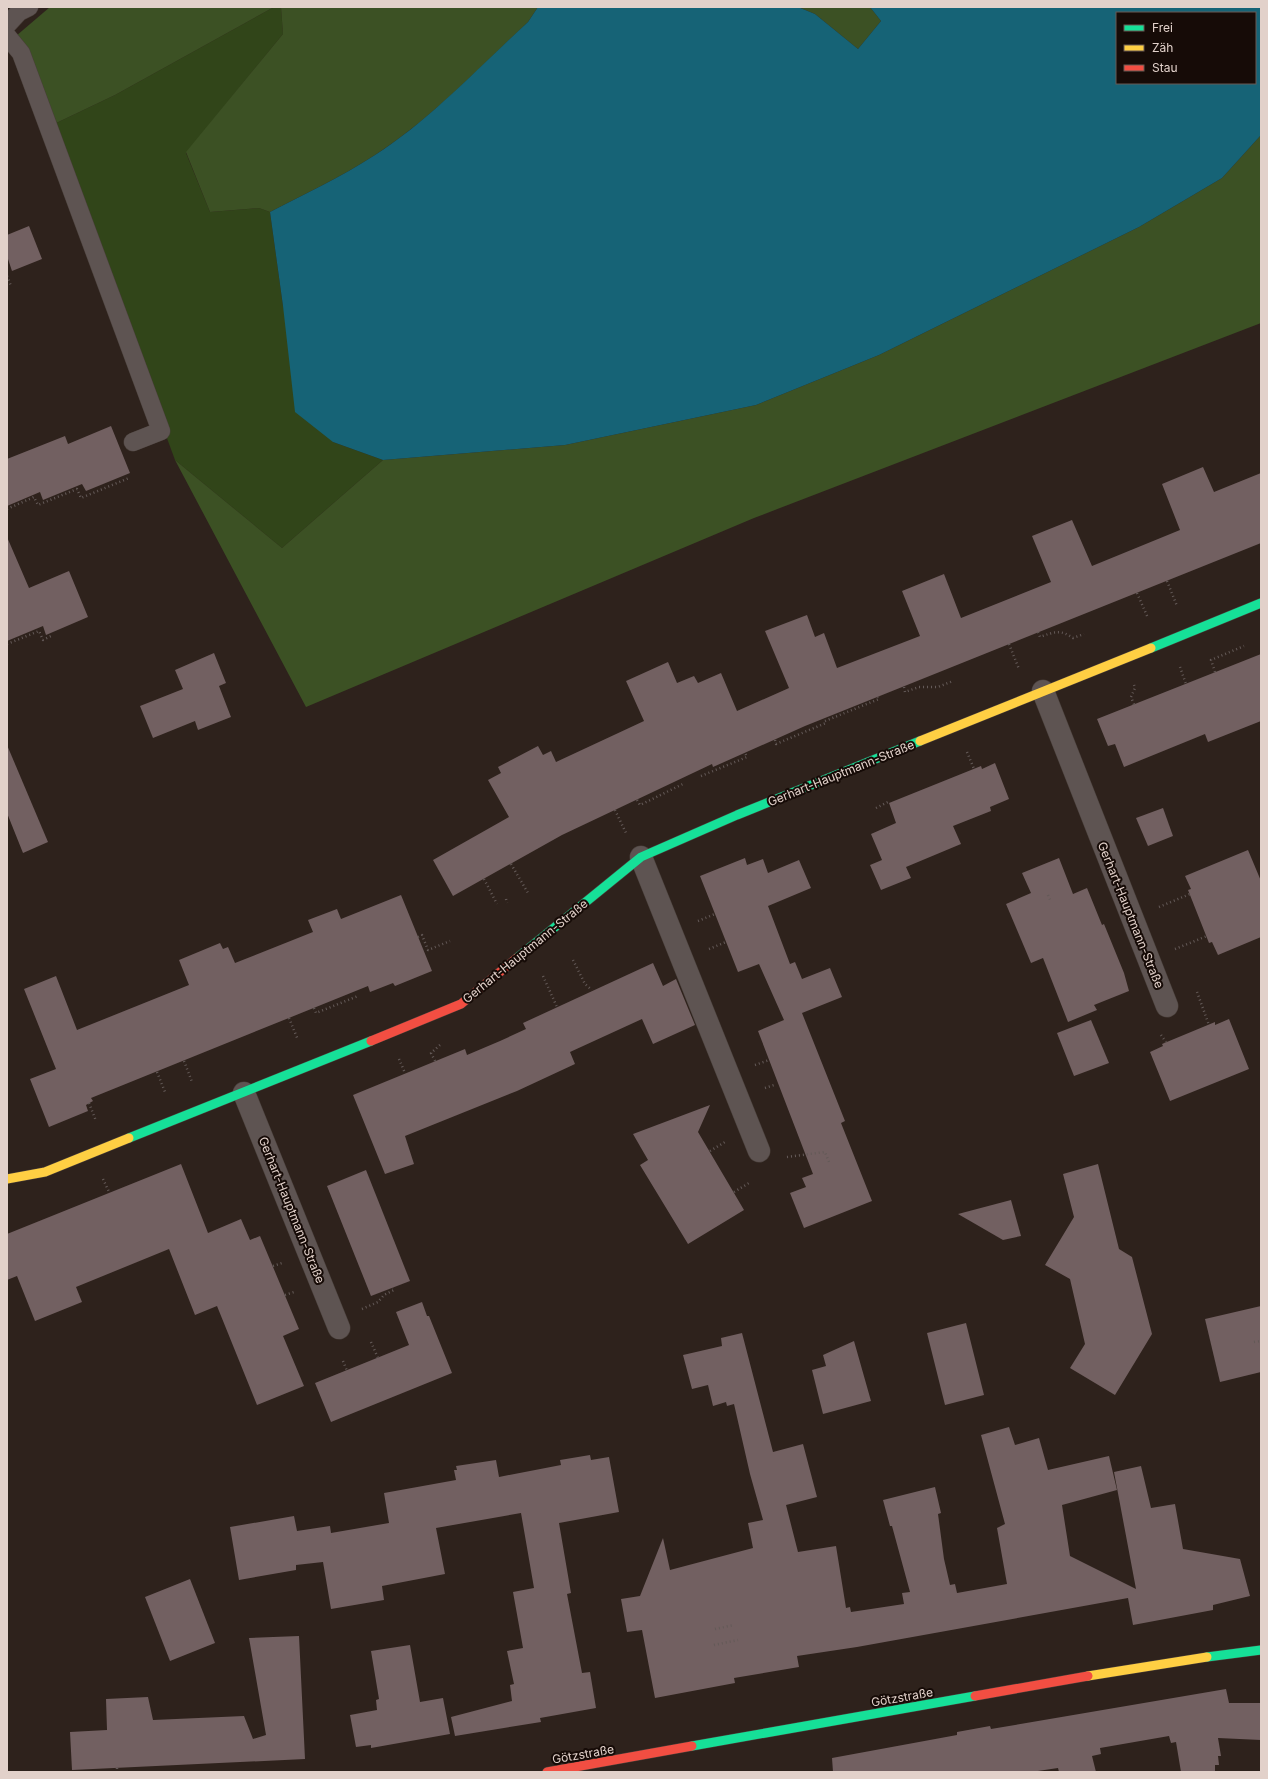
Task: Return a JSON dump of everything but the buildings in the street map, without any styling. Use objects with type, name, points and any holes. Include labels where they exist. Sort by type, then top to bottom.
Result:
[{"type":"street","name":"Gerhart-Hauptmann-Straße","points":[[7,1179],[45,1172],[244,1093],[461,1004],[641,857],[736,815],[1261,603]]},
{"type":"street","name":"Gerhart-Hauptmann-Straße","points":[[1043,691],[1167,1006]]},
{"type":"street","points":[[641,857],[759,1151]]},
{"type":"street","name":"Gerhart-Hauptmann-Straße","points":[[244,1093],[339,1328]]},
{"type":"street","name":"Götzstraße","points":[[547,1772],[1130,1669],[1261,1650]]},
{"type":"lane","points":[[7,25],[19,12],[29,7]]},
{"type":"lane","points":[[7,36],[21,53],[161,431],[133,442]]},
{"type":"path","points":[[7,276],[11,286]]},
{"type":"path","points":[[7,509],[34,498],[38,505],[77,489],[81,498],[129,478]]},
{"type":"path","points":[[1167,581],[1179,611]]},
{"type":"path","points":[[1138,593],[1150,623]]},
{"type":"path","points":[[7,644],[39,631],[42,640],[51,636]]},
{"type":"path","points":[[1038,632],[1040,637],[1055,631],[1067,634],[1073,638],[1084,634]]},
{"type":"path","points":[[1009,644],[1020,673]]},
{"type":"path","points":[[1216,672],[1211,660],[1244,646]]},
{"type":"path","points":[[1184,679],[1186,684]]},
{"type":"path","points":[[904,687],[905,692],[919,687],[938,687],[953,681]]},
{"type":"path","points":[[775,740],[776,744],[879,699],[878,697]]},
{"type":"path","points":[[1133,701],[1135,706]]},
{"type":"path","points":[[701,776],[747,757],[745,753]]},
{"type":"path","points":[[971,761],[974,769]]},
{"type":"path","points":[[637,800],[640,805],[685,783]]},
{"type":"path","points":[[876,808],[888,802]]},
{"type":"path","points":[[615,810],[628,837]]},
{"type":"path","points":[[511,864],[528,893]]},
{"type":"path","points":[[484,879],[497,904]]},
{"type":"path","points":[[1154,909],[1190,894]]},
{"type":"path","points":[[1048,895],[1051,902]]},
{"type":"path","points":[[506,899],[508,903]]},
{"type":"path","points":[[695,923],[715,914]]},
{"type":"path","points":[[418,937],[422,935],[428,950],[450,941]]},
{"type":"path","points":[[1180,947],[1207,936]]},
{"type":"path","points":[[705,950],[726,942]]},
{"type":"path","points":[[573,960],[585,984],[592,990]]},
{"type":"path","points":[[542,976],[557,1007]]},
{"type":"path","points":[[1197,992],[1209,1025]]},
{"type":"path","points":[[314,1008],[316,1013],[358,996]]},
{"type":"path","points":[[289,1018],[301,1046]]},
{"type":"path","points":[[432,1056],[434,1061]]},
{"type":"path","points":[[184,1061],[195,1089]]},
{"type":"path","points":[[157,1072],[166,1097]]},
{"type":"path","points":[[89,1103],[91,1109]]},
{"type":"path","points":[[710,1151],[726,1142]]},
{"type":"path","points":[[782,1157],[825,1152],[829,1162]]},
{"type":"path","points":[[734,1192],[749,1183]]},
{"type":"path","points":[[107,1188],[109,1192]]},
{"type":"path","points":[[361,1309],[378,1302],[384,1295],[394,1290],[393,1288]]},
{"type":"path","points":[[1254,1342],[1261,1341]]},
{"type":"path","points":[[371,1342],[378,1358]]},
{"type":"path","points":[[343,1361],[347,1371]]},
{"type":"path","points":[[715,1629],[734,1625]]},
{"type":"path","points":[[714,1645],[738,1640]]},
{"type":"green space","points":[[50,7],[274,7],[115,95],[52,125],[16,36]]},
{"type":"green space","points":[[274,7],[281,7],[283,34],[186,153],[210,212],[259,208],[270,212],[283,306],[333,442],[383,460],[282,548],[175,460],[52,125],[115,95]]},
{"type":"green space","points":[[281,7],[538,7],[528,22],[473,75],[415,126],[375,155],[349,171],[270,212],[259,208],[210,212],[186,152],[283,34]]},
{"type":"green space","points":[[798,7],[870,7],[881,21],[858,49],[815,14]]},
{"type":"green space","points":[[1261,135],[1261,323],[754,518],[306,707],[175,460],[282,548],[383,460],[565,445],[756,405],[879,355],[1139,227],[1222,178]]},
{"type":"water","points":[[538,7],[798,7],[815,14],[858,49],[881,21],[870,7],[1261,7],[1261,135],[1222,178],[1139,227],[879,355],[756,405],[565,445],[383,460],[333,442],[295,412],[283,306],[270,212],[349,171],[375,155],[415,126],[454,92],[528,22]]},
{"type":"traffic: fast","points":[[1151,648],[1261,603]]},
{"type":"traffic: fast","points":[[517,958],[641,857],[737,815],[920,741]]},
{"type":"traffic: fast","points":[[129,1138],[371,1041]]},
{"type":"traffic: fast","points":[[1207,1657],[1261,1650]]},
{"type":"traffic: fast","points":[[692,1746],[975,1696]]},
{"type":"traffic: slow","points":[[920,741],[1151,648]]},
{"type":"traffic: slow","points":[[7,1179],[45,1172],[129,1138]]},
{"type":"traffic: slow","points":[[1088,1676],[1207,1657]]},
{"type":"traffic: jam","points":[[371,1041],[461,1004],[517,958]]},
{"type":"traffic: jam","points":[[975,1696],[1088,1676]]},
{"type":"traffic: jam","points":[[547,1772],[692,1746]]}]
